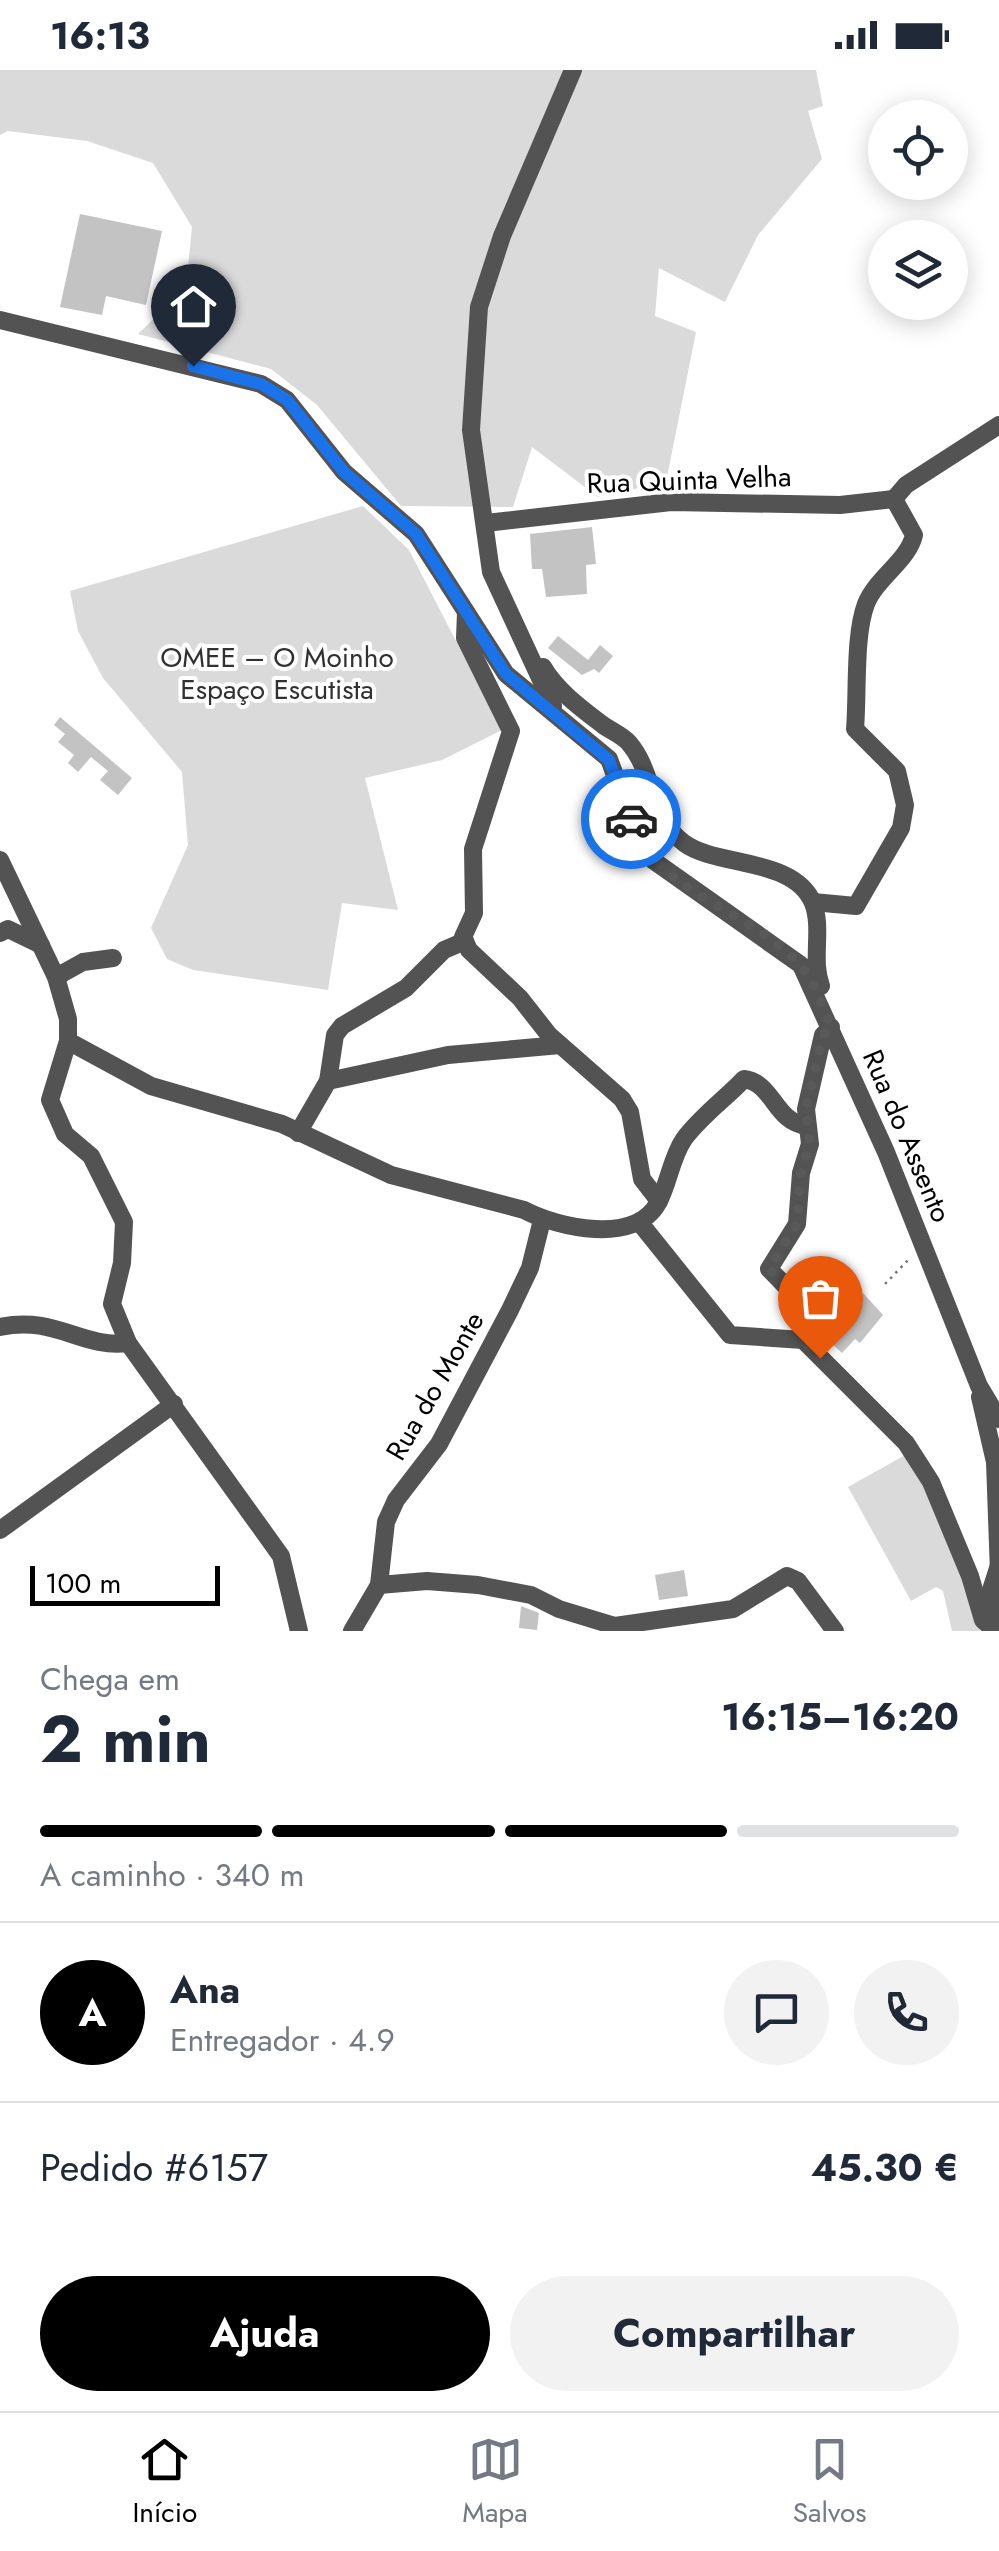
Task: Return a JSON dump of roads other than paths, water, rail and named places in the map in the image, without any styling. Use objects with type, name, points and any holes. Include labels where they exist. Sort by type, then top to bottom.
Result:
[{"type":"street","points":[[558,715],[491,572],[472,430],[479,306],[502,236],[573,70]]},
{"type":"street","name":"Rua do Assento","points":[[0,320],[261,384],[287,400],[344,472],[416,534],[506,674],[609,760],[641,846],[654,862],[801,966],[829,1024],[978,1386]]},
{"type":"street","points":[[812,902],[856,906],[903,817],[904,786],[896,771],[858,737],[855,729],[864,609],[884,574],[911,548],[914,535],[894,499],[906,484],[999,426]]},
{"type":"street","name":"Rua Quinta Velha","points":[[486,523],[672,502],[774,506],[894,499]]},
{"type":"street","points":[[290,1128],[328,1081],[335,1034],[342,1026],[406,988],[444,950],[465,941],[474,912],[473,849],[511,731],[464,638],[466,612]]},
{"type":"street","points":[[528,653],[560,689],[630,744],[659,816],[682,842],[704,855],[762,865],[804,891],[812,902],[814,960],[830,1009],[829,1024],[806,1109],[810,1144],[801,1173],[797,1224],[769,1269],[806,1308],[803,1340]]},
{"type":"street","points":[[0,860],[56,977],[68,1020],[68,1041],[50,1100],[65,1134],[91,1156],[124,1222],[122,1262],[112,1304],[128,1343],[280,1556],[300,1631]]},
{"type":"street","points":[[0,933],[8,929],[42,945]]},
{"type":"street","points":[[465,941],[560,1045],[622,1098],[630,1112],[642,1179],[659,1201]]},
{"type":"street","points":[[56,977],[84,962],[113,958]]},
{"type":"street","points":[[68,1041],[151,1086],[290,1128],[391,1174],[524,1210],[542,1220],[610,1228],[640,1223],[659,1201],[682,1142],[744,1079],[762,1085],[784,1118],[808,1126]]},
{"type":"street","points":[[328,1081],[448,1055],[560,1045]]},
{"type":"street","name":"Rua do Monte","points":[[352,1631],[379,1585],[386,1522],[396,1500],[439,1444],[510,1310],[530,1268],[542,1220]]},
{"type":"street","points":[[640,1223],[730,1335],[803,1340],[906,1442],[931,1482],[970,1576],[983,1620],[994,1631]]},
{"type":"street","points":[[0,1327],[32,1322],[110,1346],[128,1343]]},
{"type":"street","points":[[978,1386],[997,1457],[999,1569],[991,1590],[994,1631]]},
{"type":"street","points":[[978,1386],[999,1419]]},
{"type":"street","points":[[0,1530],[174,1404]]},
{"type":"street","points":[[379,1585],[427,1581],[513,1592],[615,1626],[733,1609],[787,1576],[798,1581],[833,1623],[834,1631]]},
{"type":"park label","name":"OMEE – O Moinho Espaço Escutista","points":[[277,673]]}]
